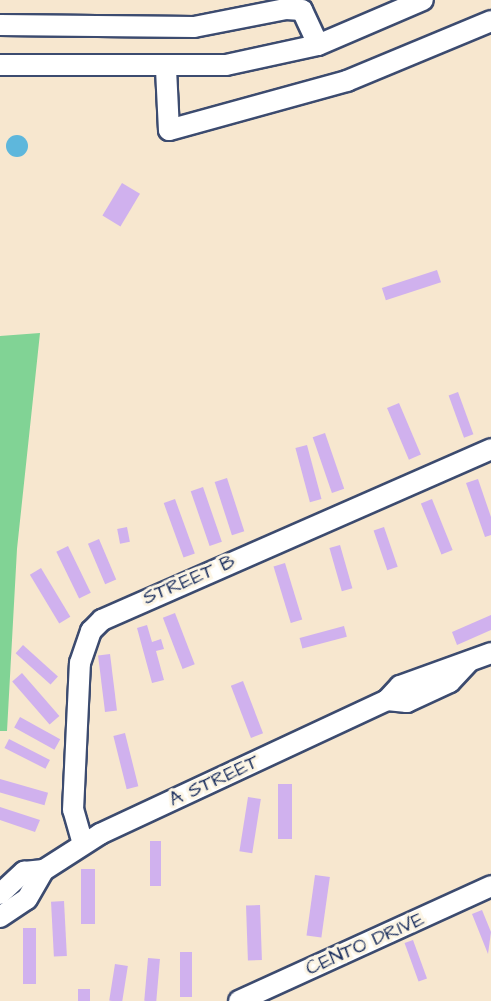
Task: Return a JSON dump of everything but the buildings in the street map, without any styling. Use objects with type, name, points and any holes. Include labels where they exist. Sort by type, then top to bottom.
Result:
[{"type":"street","points":[[0,65],[166,69],[226,65],[318,45],[423,0]]},
{"type":"street","points":[[0,25],[194,27],[286,4],[302,10],[318,45]]},
{"type":"street","points":[[166,69],[169,130],[347,81],[491,21]]},
{"type":"street","name":"STREET B","points":[[83,844],[73,810],[80,663],[91,631],[102,620],[491,449]]},
{"type":"street","name":"A STREET","points":[[0,917],[27,899],[44,870],[83,844],[387,700],[407,702],[450,682],[468,663],[491,653]]},
{"type":"street","name":"A STREET","points":[[0,894],[24,872],[44,870]]},
{"type":"street","name":"CENTO DRIVE","points":[[238,1001],[491,886]]},
{"type":"green space","points":[[40,333],[17,549],[7,731],[0,731],[0,336]]},
{"type":"water","points":[[17,135],[25,138],[28,146],[25,154],[17,157],[9,154],[6,146],[9,138]]}]
